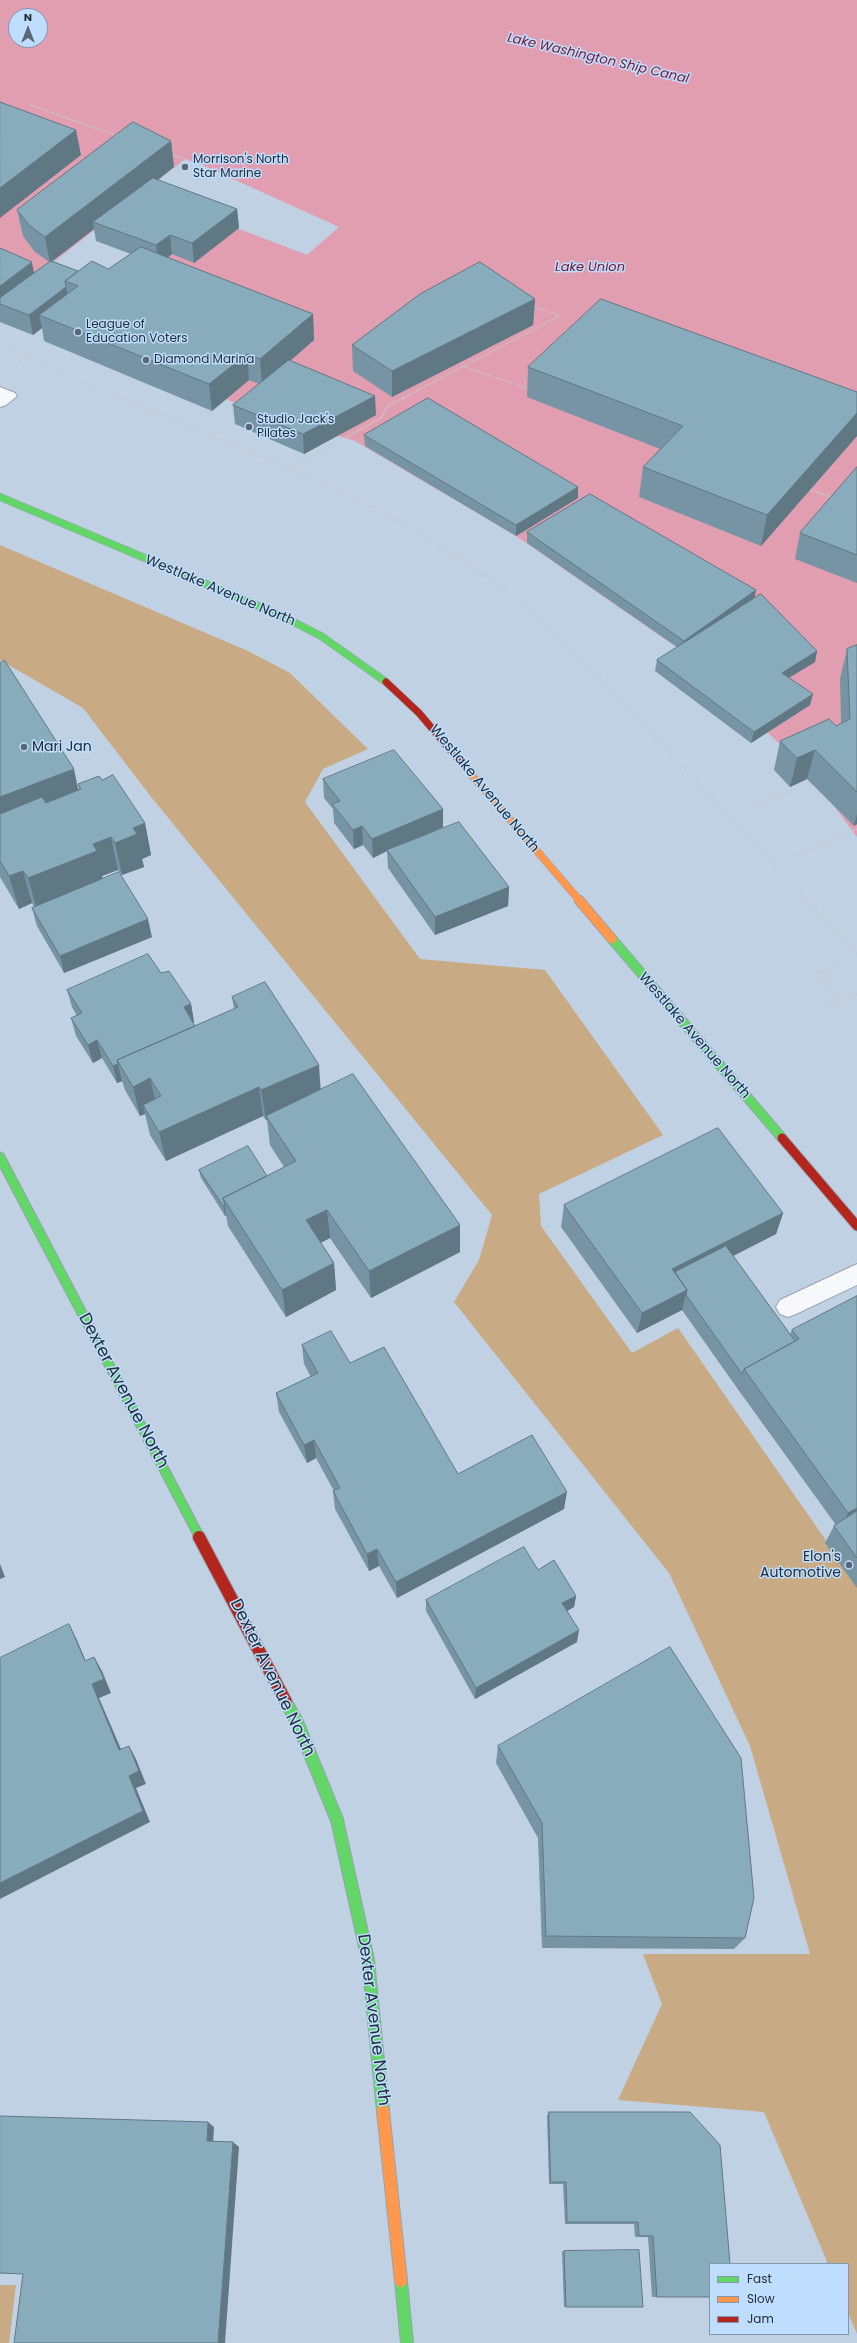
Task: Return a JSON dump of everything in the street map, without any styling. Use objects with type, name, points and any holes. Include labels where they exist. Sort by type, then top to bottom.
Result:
[{"type":"main road","name":"Westlake Avenue North","points":[[0,497],[282,616],[331,642],[389,684],[419,712],[857,1226]]},
{"type":"main road","name":"Dexter Avenue North","points":[[0,1157],[297,1722],[337,1820],[368,1960],[407,2343]]},
{"type":"lane","points":[[0,392],[9,396],[0,402]]},
{"type":"lane","points":[[788,1307],[857,1274]]},
{"type":"path","points":[[30,105],[118,136]]},
{"type":"path","points":[[163,152],[185,159]]},
{"type":"path","points":[[289,469],[381,418],[388,406],[559,316],[530,305]]},
{"type":"path","points":[[0,342],[28,354],[42,365],[289,469],[398,521],[458,557],[521,603],[575,651],[857,954]]},
{"type":"path","points":[[462,366],[529,390]]},
{"type":"path","points":[[805,488],[835,498]]},
{"type":"path","points":[[448,563],[473,548]]},
{"type":"path","points":[[747,810],[816,779]]},
{"type":"path","points":[[792,857],[857,829]]},
{"type":"path","points":[[840,1002],[817,975],[841,964]]},
{"type":"path","points":[[827,1008],[857,994]]},
{"type":"shaded area","points":[[0,545],[248,651],[290,673],[368,749],[323,769],[305,802],[420,959],[545,970],[663,1135],[539,1194],[541,1226],[632,1353],[678,1328],[857,1585],[857,2334],[849,2315],[849,2263],[828,2263],[764,2112],[618,2100],[662,2004],[643,1954],[810,1954],[750,1746],[669,1573],[454,1302],[479,1260],[492,1215],[152,798],[83,708],[0,660]]},
{"type":"shaded area","points":[[0,2285],[16,2285],[9,2343],[0,2343]]},
{"type":"water","name":"Lake Union","points":[[0,0],[857,0],[857,837],[808,771],[682,651],[516,536],[355,441],[242,406],[0,302]]},
{"type":"pier","points":[[185,159],[200,164],[339,227],[307,255],[200,214],[50,325],[0,304]]},
{"type":"building","points":[[0,102],[76,130],[0,188]]},
{"type":"building","points":[[133,122],[171,141],[45,237],[29,225],[17,210]]},
{"type":"building","points":[[153,178],[237,209],[192,243],[170,235],[156,245],[93,222]]},
{"type":"building","points":[[141,247],[313,314],[260,359],[247,354],[209,384],[39,315],[78,286],[65,281],[92,261],[108,269]]},
{"type":"building","points":[[0,248],[32,262],[0,286]]},
{"type":"building","points":[[51,261],[78,271],[65,281],[66,287],[29,315],[0,304],[0,298]]},
{"type":"building","points":[[480,262],[535,299],[392,371],[352,345],[420,294]]},
{"type":"building","points":[[601,299],[857,392],[857,413],[767,515],[643,467],[683,426],[528,367]]},
{"type":"building","points":[[289,360],[375,396],[303,434],[233,405]]},
{"type":"building","points":[[428,398],[578,487],[516,525],[364,435]]},
{"type":"building","points":[[857,467],[857,555],[800,533]]},
{"type":"building","points":[[590,494],[756,590],[684,641],[527,532]]},
{"type":"building","points":[[761,594],[817,651],[782,673],[813,694],[754,732],[657,660]]},
{"type":"building","points":[[857,645],[857,792],[815,750],[797,758],[780,741],[829,719],[836,726],[850,719],[847,649]]},
{"type":"building","name":"Mari Jan","points":[[5,661],[74,769],[0,797],[0,663]]},
{"type":"building","points":[[394,750],[443,809],[372,839],[362,826],[353,830],[332,804],[340,801],[323,779]]},
{"type":"building","points":[[113,775],[145,823],[133,828],[137,834],[115,843],[111,837],[93,844],[97,851],[28,878],[23,871],[9,876],[0,861],[0,814],[42,797],[46,803],[81,789],[78,784],[99,776],[102,780]]},
{"type":"building","points":[[459,822],[509,887],[435,917],[387,850]]},
{"type":"building","points":[[119,872],[148,919],[60,956],[32,908]]},
{"type":"building","points":[[148,954],[161,973],[169,971],[191,1004],[184,1007],[195,1026],[117,1060],[118,1064],[113,1066],[97,1040],[88,1045],[71,1018],[82,1013],[67,990]]},
{"type":"building","points":[[265,982],[319,1065],[261,1090],[259,1087],[159,1132],[143,1105],[161,1096],[150,1078],[133,1087],[117,1060],[238,1007],[232,997]]},
{"type":"building","points":[[353,1074],[460,1225],[369,1271],[327,1210],[306,1220],[334,1263],[282,1290],[223,1198],[296,1161],[266,1116]]},
{"type":"building","points":[[718,1128],[783,1213],[672,1269],[687,1290],[642,1313],[564,1205]]},
{"type":"building","points":[[248,1146],[267,1176],[223,1198],[224,1207],[199,1170]]},
{"type":"building","points":[[726,1246],[795,1341],[744,1369],[742,1374],[686,1295],[687,1290],[675,1272]]},
{"type":"building","points":[[857,1296],[857,1508],[848,1513],[744,1369],[799,1339],[792,1330]]},
{"type":"building","points":[[331,1331],[350,1363],[384,1347],[458,1474],[532,1435],[567,1492],[396,1582],[377,1549],[367,1554],[333,1491],[340,1488],[314,1440],[304,1445],[276,1393],[318,1373],[302,1345]]},
{"type":"building","points":[[857,1511],[857,1558],[834,1526]]},
{"type":"building","points":[[524,1547],[538,1570],[554,1560],[576,1596],[562,1603],[579,1630],[476,1688],[426,1600]]},
{"type":"building","points":[[69,1624],[85,1661],[94,1657],[104,1679],[92,1684],[119,1750],[129,1746],[139,1771],[129,1776],[143,1811],[0,1883],[0,1658]]},
{"type":"building","points":[[670,1647],[741,1758],[754,1898],[745,1938],[546,1936],[542,1823],[498,1746]]},
{"type":"building","points":[[549,2112],[690,2112],[720,2145],[730,2263],[709,2263],[709,2297],[657,2297],[653,2236],[639,2236],[638,2222],[567,2222],[566,2182],[551,2182]]},
{"type":"building","points":[[0,2116],[208,2122],[207,2141],[233,2142],[218,2343],[14,2343],[23,2274],[0,2273]]},
{"type":"building","points":[[639,2250],[643,2307],[566,2307],[564,2251]]},
{"type":"traffic: fast","points":[[0,497],[282,616],[321,636],[386,682]]},
{"type":"traffic: fast","points":[[612,939],[782,1138]]},
{"type":"traffic: fast","points":[[0,1157],[199,1536]]},
{"type":"traffic: fast","points":[[286,1702],[297,1722],[337,1820],[368,1960],[383,2111]]},
{"type":"traffic: fast","points":[[401,2281],[407,2343]]},
{"type":"traffic: slow","points":[[462,764],[612,939]]},
{"type":"traffic: slow","points":[[383,2111],[401,2281]]},
{"type":"traffic: jam","points":[[386,682],[419,713],[462,764]]},
{"type":"traffic: jam","points":[[782,1138],[857,1226]]},
{"type":"traffic: jam","points":[[199,1536],[286,1702]]},
{"type":"place","name":"Morrison's North Star Marine","points":[[185,167]]},
{"type":"place","name":"League of Education Voters","points":[[78,332]]},
{"type":"place","name":"Diamond Marina","points":[[146,360]]},
{"type":"place","name":"Studio Jack's Pilates","points":[[249,427]]},
{"type":"place","name":"Mari Jan","points":[[24,747]]},
{"type":"place","name":"Elon's Automotive","points":[[849,1565]]},
{"type":"water label","name":"Lake Washington Ship Canal","points":[[598,59]]}]
